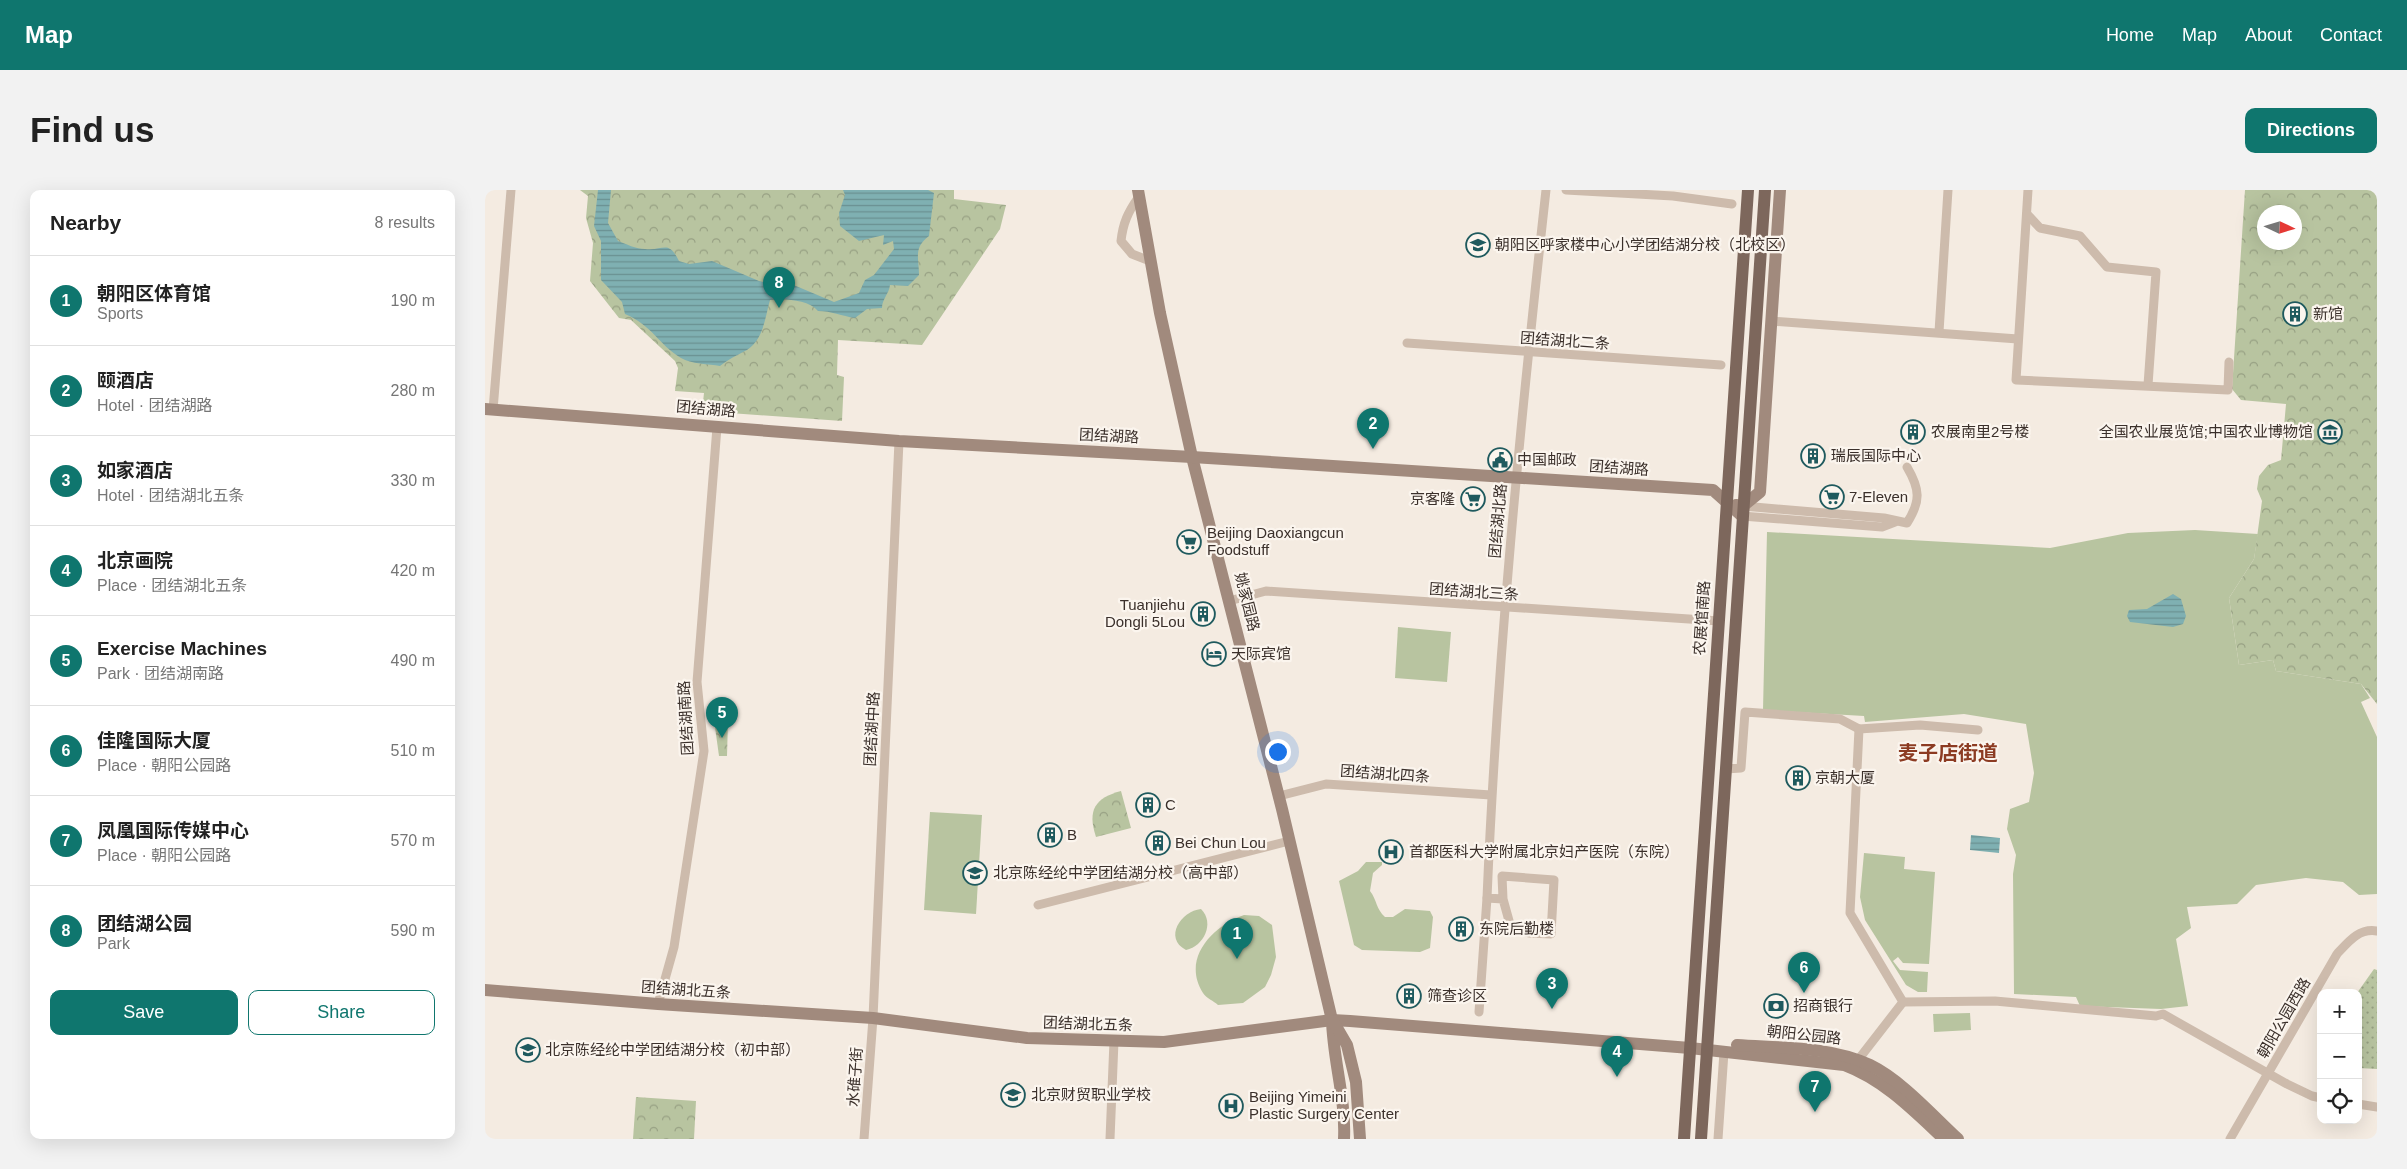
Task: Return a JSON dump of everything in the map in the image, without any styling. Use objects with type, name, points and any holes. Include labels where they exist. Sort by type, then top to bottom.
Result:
[{"type":"main road","name":"农展馆南路","points":[[1684,1139],[1749,190]]},
{"type":"main road","points":[[1701,1139],[1765,190]]},
{"type":"street","points":[[489,409],[511,190]]},
{"type":"street","name":"团结湖北路","points":[[1479,1012],[1487,898],[1491,795],[1515,477],[1546,190]]},
{"type":"street","points":[[1565,190],[1673,196],[1732,204]]},
{"type":"street","points":[[1743,511],[1760,492],[1780,190]]},
{"type":"street","points":[[1939,332],[1948,190]]},
{"type":"street","points":[[2028,190],[2016,380],[2228,390],[2229,362]]},
{"type":"street","points":[[1138,194],[1128,211],[1123,225],[1121,241],[1131,254],[1150,260]]},
{"type":"street","name":"姚家园路","points":[[1138,194],[1150,260],[1192,456],[1279,796],[1333,1020],[1333,1046],[1345,1117],[1344,1139]]},
{"type":"street","points":[[2027,214],[2040,228],[2080,236],[2107,267],[2156,272],[2148,386]]},
{"type":"street","points":[[1771,320],[2018,339]]},
{"type":"street","name":"团结湖北二条","points":[[1407,343],[1528,353],[1721,365]]},
{"type":"street","name":"团结湖路","points":[[489,409],[899,441],[1192,456],[1713,490],[1726,504],[1743,511]]},
{"type":"street","name":"团结湖南路","points":[[658,1004],[674,947],[704,751],[697,682],[717,427]]},
{"type":"street","name":"团结湖中路","points":[[873,1018],[899,441]]},
{"type":"street","points":[[1743,511],[1882,526],[1895,522],[1907,523],[1916,503],[1917,485],[1907,467]]},
{"type":"street","name":"团结湖北三条","points":[[1229,601],[1266,591],[1719,621]]},
{"type":"street","points":[[1726,769],[1741,768],[1745,712],[1840,719],[1859,729],[1920,725],[1979,730]]},
{"type":"street","points":[[1859,729],[1850,913],[1903,1002]]},
{"type":"street","name":"团结湖北四条","points":[[1279,796],[1326,784],[1491,795]]},
{"type":"street","points":[[1038,905],[1289,841]]},
{"type":"street","points":[[1502,876],[1554,880],[1551,934],[1529,933],[1511,928],[1503,899],[1502,876]]},
{"type":"street","points":[[1487,898],[1503,899]]},
{"type":"street","name":"朝阳公园西路","points":[[2231,1139],[2337,954],[2351,938],[2368,930],[2377,931]]},
{"type":"street","name":"团结湖北五条","points":[[485,990],[658,1004],[873,1018],[1027,1038],[1164,1042],[1333,1020],[1690,1048],[1707,1047]]},
{"type":"street","points":[[1903,1002],[1995,1001],[2085,1011],[2157,1016],[2163,1014],[2268,1074],[2317,1097]]},
{"type":"street","points":[[1858,1060],[1903,1002]]},
{"type":"street","name":"水碓子街","points":[[864,1139],[873,1018]]},
{"type":"street","name":"姚家园路","points":[[1333,1020],[1347,1045],[1355,1082],[1360,1139]]},
{"type":"street","points":[[1110,1139],[1115,1041]]},
{"type":"street","name":"朝阳公园路","points":[[1707,1047],[1724,1052],[1822,1061],[1844,1065],[1867,1074],[1886,1087],[1944,1139]]},
{"type":"street","name":"朝阳公园路","points":[[1707,1047],[1824,1052],[1858,1060],[1871,1065],[1891,1079],[1958,1139]]},
{"type":"street","points":[[1718,1139],[1724,1052]]},
{"type":"street","points":[[2362,1105],[2377,1107]]},
{"type":"green space","points":[[580,190],[954,190],[954,199],[1006,205],[1000,229],[922,345],[838,340],[837,375],[844,377],[842,421],[702,411],[704,393],[675,391],[678,368],[675,361],[631,320],[619,318],[590,281],[593,243],[586,218],[588,196]]},
{"type":"green space","name":"全国农业展览馆;中国农业博物馆","points":[[2245,190],[2377,190],[2377,704],[2361,684],[2276,671],[2273,660],[2239,665],[2229,598],[2254,559],[2262,501],[2257,489],[2259,476],[2268,465],[2281,460],[2286,404],[2241,400],[2232,389]]},
{"type":"green space","points":[[2195,530],[2258,534],[2254,559],[2229,598],[2239,665],[2273,660],[2276,671],[2361,684],[2370,698],[2361,702],[2377,737],[2377,894],[2359,895],[2343,882],[2306,878],[2256,885],[2237,904],[2187,907],[2191,928],[2176,939],[2188,1006],[2161,1009],[2080,1006],[2076,997],[2014,994],[2013,874],[2016,855],[2007,829],[2010,809],[2029,802],[2034,773],[2026,724],[1964,714],[1865,722],[1864,716],[1763,710],[1767,532],[2050,548],[2128,533]]},
{"type":"green space","points":[[1398,627],[1451,632],[1447,682],[1395,678]]},
{"type":"green space","points":[[714,720],[728,721],[727,756],[719,756]]},
{"type":"green space","points":[[1121,791],[1131,828],[1096,837],[1092,819],[1095,806],[1105,797]]},
{"type":"green space","points":[[930,812],[982,815],[976,914],[924,910]]},
{"type":"green space","points":[[1864,853],[1905,857],[1904,869],[1935,872],[1929,964],[1903,963],[1898,957],[1893,961],[1900,970],[1928,972],[1927,992],[1918,992],[1906,985],[1865,920],[1860,897]]},
{"type":"green space","points":[[1366,862],[1382,862],[1382,865],[1373,873],[1370,891],[1385,917],[1393,917],[1405,909],[1430,911],[1433,917],[1430,948],[1420,952],[1362,950],[1354,945],[1339,881],[1358,871]]},
{"type":"green space","points":[[1201,909],[1207,921],[1206,933],[1198,944],[1186,950],[1179,945],[1176,939],[1175,932],[1177,926],[1187,915]]},
{"type":"green space","points":[[1244,915],[1259,916],[1272,925],[1276,957],[1271,975],[1265,987],[1243,1003],[1218,1005],[1204,995],[1197,980],[1198,956],[1212,935],[1232,920]]},
{"type":"green space","points":[[2374,969],[2377,970],[2377,1069],[2362,1068],[2362,989],[2360,989]]},
{"type":"green space","points":[[1970,1013],[1971,1030],[1934,1032],[1933,1014]]},
{"type":"green space","points":[[636,1097],[696,1101],[694,1139],[633,1139]]},
{"type":"water","points":[[598,190],[611,190],[608,223],[618,241],[642,249],[668,248],[672,250],[679,261],[689,264],[712,261],[759,281],[780,286],[796,286],[834,302],[859,293],[865,280],[874,275],[894,249],[893,241],[883,245],[884,235],[859,241],[840,226],[839,213],[845,195],[843,190],[928,190],[934,193],[929,236],[924,240],[918,254],[919,275],[908,286],[890,285],[882,308],[867,309],[855,318],[818,311],[814,307],[802,302],[770,300],[763,327],[757,340],[747,350],[720,366],[690,362],[673,353],[642,324],[625,314],[622,302],[601,280],[601,241],[594,226]]},
{"type":"water","points":[[2173,594],[2181,599],[2186,616],[2183,624],[2173,627],[2130,622],[2127,616],[2129,610],[2147,609]]},
{"type":"water","points":[[1971,835],[2000,838],[1999,853],[1970,850]]},
{"type":"place","name":"朝阳区呼家楼中心小学团结湖分校（北校区）","points":[[1478,245]]},
{"type":"place","name":"团结湖公园","points":[[779,308]]},
{"type":"place","name":"新馆","points":[[2295,314]]},
{"type":"place","name":"农展南里2号楼","points":[[1913,432]]},
{"type":"place","name":"全国农业展览馆;中国农业博物馆","points":[[2330,432]]},
{"type":"place","name":"颐酒店","points":[[1373,449]]},
{"type":"place","name":"瑞辰国际中心","points":[[1813,456]]},
{"type":"place","name":"中国邮政","points":[[1500,460]]},
{"type":"place","name":"7-Eleven","points":[[1832,497]]},
{"type":"place","name":"京客隆","points":[[1473,499]]},
{"type":"place","name":"Beijing Daoxiangcun Foodstuff","points":[[1189,542]]},
{"type":"place","name":"Tuanjiehu Dongli 5Lou","points":[[1203,614]]},
{"type":"place","name":"天际宾馆","points":[[1214,654]]},
{"type":"place","name":"Exercise Machines","points":[[722,738]]},
{"type":"place","name":"京朝大厦","points":[[1798,778]]},
{"type":"place","name":"C","points":[[1148,805]]},
{"type":"place","name":"B","points":[[1050,835]]},
{"type":"place","name":"Bei Chun Lou","points":[[1158,843]]},
{"type":"place","name":"首都医科大学附属北京妇产医院（东院）","points":[[1391,852]]},
{"type":"place","name":"北京陈经纶中学团结湖分校（高中部）","points":[[975,873]]},
{"type":"place","name":"东院后勤楼","points":[[1461,929]]},
{"type":"place","name":"朝阳区体育馆","points":[[1237,959]]},
{"type":"place","name":"佳隆国际大厦","points":[[1804,993]]},
{"type":"place","name":"筛查诊区","points":[[1409,996]]},
{"type":"place","name":"招商银行","points":[[1776,1006]]},
{"type":"place","name":"如家酒店","points":[[1552,1009]]},
{"type":"place","name":"北京陈经纶中学团结湖分校（初中部）","points":[[528,1050]]},
{"type":"place","name":"北京画院","points":[[1617,1077]]},
{"type":"place","name":"北京财贸职业学校","points":[[1013,1095]]},
{"type":"place","name":"Beijing Yimeini Plastic Surgery Center","points":[[1231,1106]]},
{"type":"place","name":"凤凰国际传媒中心","points":[[1815,1112]]},
{"type":"district","name":"麦子店街道","points":[[1948,753]]}]
